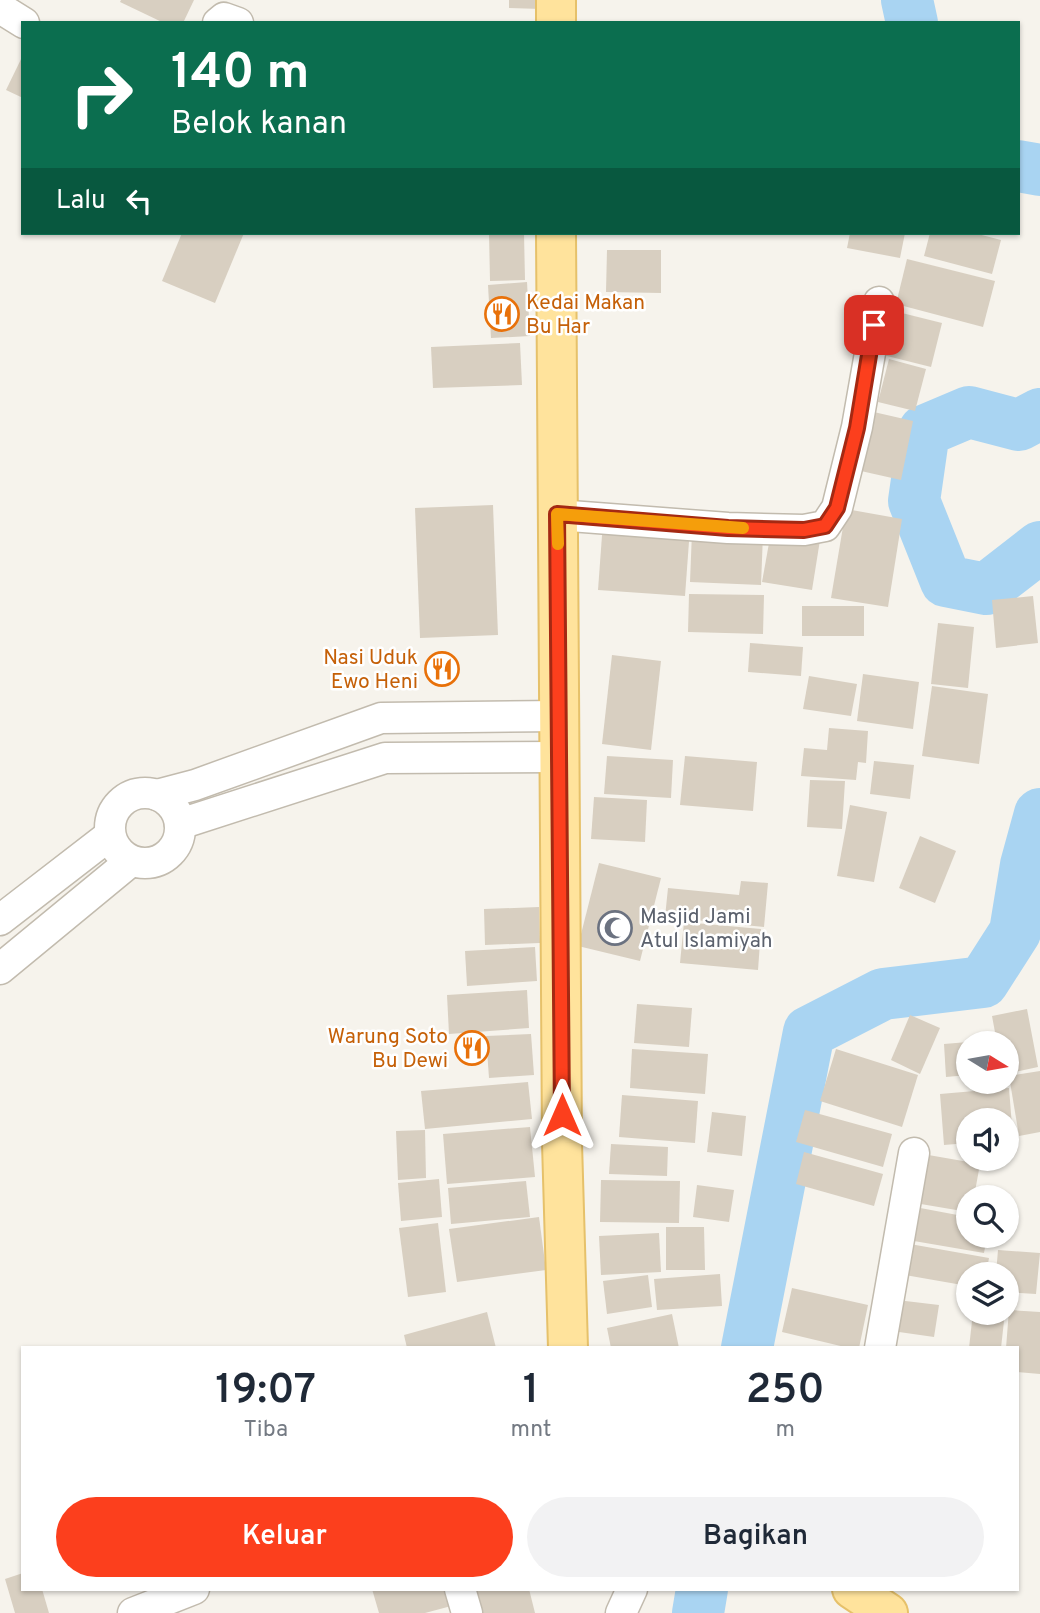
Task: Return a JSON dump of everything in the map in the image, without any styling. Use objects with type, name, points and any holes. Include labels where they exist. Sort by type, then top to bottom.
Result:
[{"type":"main road","points":[[556,0],[556,21]]},
{"type":"main road","points":[[556,235],[562,1143],[568,1346]]},
{"type":"main road","points":[[855,1591],[888,1613]]},
{"type":"street","points":[[0,8],[21,21]]},
{"type":"street","points":[[557,514],[728,528],[804,530],[825,526],[837,508],[857,428],[878,302]]},
{"type":"street","points":[[157,794],[168,801],[176,811],[180,824],[179,836],[174,848],[155,862],[131,861],[121,855],[114,846],[110,835],[110,822],[122,801],[132,795],[144,792],[157,794],[195,785],[381,718],[559,716]]},
{"type":"street","points":[[180,824],[385,758],[559,757]]},
{"type":"street","points":[[0,920],[110,835]]},
{"type":"street","points":[[0,969],[131,861]]},
{"type":"street","points":[[880,1346],[914,1153]]},
{"type":"street","points":[[133,1613],[189,1591]]},
{"type":"street","points":[[461,1591],[467,1613]]},
{"type":"street","points":[[621,1613],[631,1591]]},
{"type":"building","points":[[194,0],[184,21],[160,21],[120,2]]},
{"type":"building","points":[[509,0],[541,0],[541,9],[509,8]]},
{"type":"building","points":[[21,59],[21,97],[6,90]]},
{"type":"building","points":[[181,235],[243,235],[215,303],[162,281]]},
{"type":"building","points":[[489,235],[524,235],[525,280],[490,281]]},
{"type":"building","points":[[850,235],[905,235],[900,258],[847,248]]},
{"type":"building","points":[[929,235],[982,235],[1001,240],[992,274],[924,256]]},
{"type":"building","points":[[607,250],[661,250],[661,293],[606,292]]},
{"type":"building","points":[[907,259],[995,281],[983,327],[896,304]]},
{"type":"building","points":[[527,282],[530,336],[491,338],[488,285]]},
{"type":"building","points":[[882,308],[942,323],[931,367],[871,352]]},
{"type":"building","points":[[520,343],[522,385],[433,388],[431,347]]},
{"type":"building","points":[[889,359],[926,369],[915,411],[878,402]]},
{"type":"building","points":[[865,410],[913,421],[901,480],[852,469]]},
{"type":"building","points":[[493,505],[498,635],[420,638],[415,508]]},
{"type":"building","points":[[846,509],[902,519],[888,607],[831,598]]},
{"type":"building","points":[[603,522],[690,528],[685,596],[598,590]]},
{"type":"building","points":[[692,532],[763,534],[761,585],[690,582]]},
{"type":"building","points":[[771,532],[820,540],[812,590],[762,582]]},
{"type":"building","points":[[689,594],[764,595],[763,634],[688,632]]},
{"type":"building","points":[[1033,596],[1038,643],[996,648],[992,600]]},
{"type":"building","points":[[802,606],[864,606],[864,636],[802,636]]},
{"type":"building","points":[[938,623],[974,627],[968,688],[931,684]]},
{"type":"building","points":[[750,643],[803,647],[801,676],[748,672]]},
{"type":"building","points":[[612,655],[661,661],[651,750],[602,744]]},
{"type":"building","points":[[863,674],[919,682],[913,729],[857,721]]},
{"type":"building","points":[[809,676],[857,684],[851,716],[803,709]]},
{"type":"building","points":[[932,686],[988,694],[979,764],[922,756]]},
{"type":"building","points":[[829,728],[868,731],[866,763],[858,762],[856,780],[801,776],[804,748],[827,750]]},
{"type":"building","points":[[607,756],[673,760],[671,798],[604,794]]},
{"type":"building","points":[[685,756],[757,762],[753,811],[680,805]]},
{"type":"building","points":[[874,761],[914,765],[910,799],[870,794]]},
{"type":"building","points":[[810,780],[845,781],[842,829],[807,827]]},
{"type":"building","points":[[594,797],[647,800],[645,842],[591,839]]},
{"type":"building","points":[[850,805],[887,812],[874,882],[837,876]]},
{"type":"building","points":[[920,836],[956,851],[935,903],[899,888]]},
{"type":"building","points":[[599,863],[661,878],[640,961],[578,946]]},
{"type":"building","points":[[741,881],[768,883],[764,927],[665,917],[668,888],[739,895]]},
{"type":"building","points":[[539,907],[540,943],[485,945],[484,909]]},
{"type":"building","points":[[684,922],[761,929],[758,970],[680,963]]},
{"type":"building","points":[[535,947],[537,981],[467,986],[465,951]]},
{"type":"building","points":[[527,990],[529,1028],[449,1034],[447,995]]},
{"type":"building","points":[[637,1004],[692,1008],[689,1047],[634,1043]]},
{"type":"building","points":[[1027,1009],[1038,1067],[1019,1071],[1019,1031],[995,1031],[992,1016]]},
{"type":"building","points":[[910,1015],[940,1028],[920,1074],[891,1060]]},
{"type":"building","points":[[531,1034],[534,1075],[489,1078],[486,1036]]},
{"type":"building","points":[[956,1043],[956,1076],[946,1077],[944,1044]]},
{"type":"building","points":[[632,1049],[708,1054],[705,1094],[630,1088]]},
{"type":"building","points":[[836,1049],[918,1075],[902,1127],[820,1101]]},
{"type":"building","points":[[1040,1071],[1040,1132],[1019,1136],[1019,1108],[1014,1108],[1012,1094],[1019,1094],[1019,1074]]},
{"type":"building","points":[[528,1082],[532,1119],[425,1129],[421,1091]]},
{"type":"building","points":[[940,1094],[1009,1094],[1011,1108],[956,1108],[956,1144],[944,1145]]},
{"type":"building","points":[[622,1095],[698,1101],[695,1143],[619,1137]]},
{"type":"building","points":[[805,1110],[892,1134],[883,1167],[796,1142]]},
{"type":"building","points":[[712,1112],[746,1116],[742,1156],[707,1152]]},
{"type":"building","points":[[530,1127],[535,1177],[447,1184],[443,1134]]},
{"type":"building","points":[[425,1130],[426,1178],[398,1180],[396,1131]]},
{"type":"building","points":[[611,1144],[668,1147],[667,1176],[609,1174]]},
{"type":"building","points":[[804,1152],[883,1174],[874,1206],[796,1184]]},
{"type":"building","points":[[917,1153],[956,1160],[956,1171],[979,1171],[976,1185],[956,1185],[956,1210],[909,1202]]},
{"type":"building","points":[[439,1179],[442,1217],[401,1221],[398,1183]]},
{"type":"building","points":[[601,1180],[680,1181],[679,1223],[600,1222]]},
{"type":"building","points":[[526,1181],[530,1217],[451,1224],[448,1188]]},
{"type":"building","points":[[697,1185],[734,1190],[729,1222],[693,1217]]},
{"type":"building","points":[[915,1207],[956,1215],[956,1248],[985,1248],[984,1253],[908,1240]]},
{"type":"building","points":[[539,1217],[546,1270],[457,1282],[449,1229]]},
{"type":"building","points":[[438,1223],[446,1292],[408,1297],[399,1228]]},
{"type":"building","points":[[666,1227],[704,1227],[705,1270],[666,1270]]},
{"type":"building","points":[[659,1233],[661,1272],[601,1275],[599,1236]]},
{"type":"building","points":[[910,1244],[989,1258],[988,1262],[956,1262],[956,1284],[905,1275]]},
{"type":"building","points":[[998,1250],[1040,1253],[1036,1294],[1019,1293],[1019,1262],[997,1262]]},
{"type":"building","points":[[720,1274],[722,1306],[657,1310],[654,1279]]},
{"type":"building","points":[[648,1275],[652,1307],[607,1314],[603,1281]]},
{"type":"building","points":[[792,1288],[868,1305],[859,1346],[841,1346],[782,1332]]},
{"type":"building","points":[[897,1300],[939,1305],[934,1337],[892,1331]]},
{"type":"building","points":[[1019,1311],[1040,1312],[1040,1374],[1019,1372],[1019,1346],[1006,1346],[1008,1325],[1019,1325]]},
{"type":"building","points":[[487,1312],[496,1346],[407,1346],[404,1335]]},
{"type":"building","points":[[672,1314],[679,1346],[611,1346],[607,1328]]},
{"type":"building","points":[[972,1325],[1004,1325],[1001,1346],[969,1346]]},
{"type":"building","points":[[21,1574],[21,1591],[43,1591],[49,1613],[15,1613],[5,1579]]},
{"type":"building","points":[[373,1591],[452,1591],[455,1605],[425,1613],[379,1613]]},
{"type":"building","points":[[473,1591],[530,1591],[535,1613],[479,1613]]},
{"type":"waterway","points":[[907,0],[912,21]]},
{"type":"waterway","points":[[1020,166],[1040,170]]},
{"type":"waterway","points":[[1040,414],[1019,425],[969,412],[924,431],[914,501],[946,581],[986,589],[1040,547]]},
{"type":"waterway","points":[[747,1346],[809,1032],[883,994],[983,982],[1015,932],[1026,865],[1040,814]]},
{"type":"waterway","points":[[698,1613],[702,1591]]},
{"type":"slow traffic","points":[[558,544],[557,514],[743,528]]},
{"type":"place","name":"Kedai Makan Bu Har","points":[[502,314]]},
{"type":"place","name":"Nasi Uduk Ewo Heni","points":[[442,669]]},
{"type":"place","name":"Masjid Jami Atul Islamiyah","points":[[615,928]]},
{"type":"place","name":"Warung Soto Bu Dewi","points":[[472,1048]]},
{"type":"route","points":[[562,1115],[557,514],[728,528],[804,530],[825,526],[837,508],[857,428],[874,325]]}]
